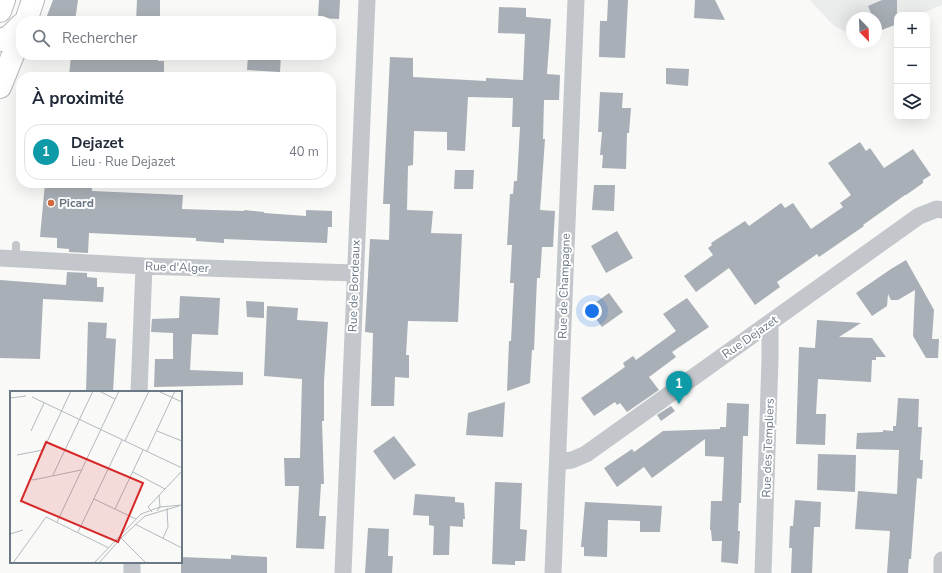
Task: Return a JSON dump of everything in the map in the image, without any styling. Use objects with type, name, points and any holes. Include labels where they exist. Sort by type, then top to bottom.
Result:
[{"type":"main road","points":[[0,11],[4,0]]},
{"type":"main road","points":[[0,40],[9,37],[16,30]]},
{"type":"main road","points":[[0,86],[16,45]]},
{"type":"street","name":"Rue de Bordeaux","points":[[343,573],[367,0]]},
{"type":"street","name":"Rue de Champagne","points":[[553,573],[576,0]]},
{"type":"street","name":"Rue Dejazet","points":[[558,462],[572,460],[586,454],[919,216],[937,209],[942,210]]},
{"type":"street","name":"Rue d'Alger","points":[[11,254],[144,266],[355,273]]},
{"type":"street","points":[[139,391],[144,266]]},
{"type":"street","name":"Rue des Templiers","points":[[762,573],[770,366],[770,323]]},
{"type":"street","points":[[942,560],[942,573]]},
{"type":"shaded area","points":[[810,0],[942,0],[942,5],[924,12],[894,12],[894,25],[882,30],[882,12],[846,12],[846,32],[833,25]]},
{"type":"building","points":[[53,0],[78,0],[76,16],[47,16]]},
{"type":"building","points":[[137,0],[160,0],[160,16],[136,16]]},
{"type":"building","points":[[319,0],[340,0],[339,19],[336,19],[336,16],[318,16]]},
{"type":"building","points":[[608,0],[628,0],[625,58],[599,57],[600,21],[607,21]]},
{"type":"building","points":[[695,0],[715,0],[725,20],[694,18]]},
{"type":"building","points":[[882,0],[897,0],[897,12],[894,12],[894,25],[882,30],[882,12],[870,12],[868,6]]},
{"type":"building","points":[[499,7],[526,8],[526,17],[551,19],[547,74],[560,75],[559,100],[544,100],[543,139],[545,139],[540,210],[555,211],[553,247],[542,247],[540,278],[537,278],[534,350],[532,350],[530,383],[507,391],[509,341],[511,341],[514,283],[510,283],[512,245],[507,245],[510,194],[513,194],[514,181],[517,181],[520,127],[512,127],[513,98],[468,97],[465,151],[447,150],[447,132],[414,131],[413,165],[408,166],[407,210],[433,211],[431,233],[462,234],[458,322],[408,321],[406,355],[409,355],[409,378],[395,377],[394,406],[371,406],[373,333],[365,332],[370,239],[389,240],[390,204],[383,204],[390,57],[413,58],[413,77],[486,81],[486,78],[523,80],[525,34],[498,33]]},
{"type":"building","points":[[71,60],[164,61],[164,72],[69,72]]},
{"type":"building","points":[[248,60],[281,60],[280,72],[247,70]]},
{"type":"building","points":[[666,68],[689,69],[688,86],[666,84]]},
{"type":"building","points":[[600,92],[623,93],[622,108],[631,108],[629,133],[627,133],[626,169],[602,168],[603,155],[600,155],[602,132],[598,132]]},
{"type":"building","points":[[860,142],[866,151],[870,148],[884,168],[913,149],[931,175],[923,180],[923,183],[863,225],[864,226],[819,257],[817,254],[777,282],[780,287],[755,305],[729,268],[696,292],[684,276],[713,255],[708,248],[712,245],[711,243],[745,221],[749,226],[781,203],[785,208],[793,203],[811,229],[843,207],[840,203],[851,195],[828,163]]},
{"type":"building","points":[[455,170],[474,170],[473,189],[454,189]]},
{"type":"building","points":[[594,185],[615,185],[614,211],[592,210]]},
{"type":"building","points":[[45,188],[92,188],[92,191],[183,195],[182,209],[244,210],[306,216],[306,210],[332,211],[332,227],[328,227],[327,243],[224,239],[224,243],[196,241],[196,238],[89,233],[88,253],[69,252],[69,249],[57,248],[57,238],[40,237]]},
{"type":"building","points":[[617,231],[633,258],[606,273],[591,246]]},
{"type":"building","points":[[906,260],[934,310],[932,339],[939,339],[938,358],[926,358],[913,336],[915,290],[898,300],[891,300],[888,294],[887,306],[872,316],[856,293]]},
{"type":"building","points":[[67,272],[87,273],[87,277],[97,278],[97,287],[104,287],[103,302],[43,299],[40,359],[0,358],[0,280],[66,285]]},
{"type":"building","points":[[609,293],[623,312],[602,327],[588,308]]},
{"type":"building","points":[[180,296],[220,298],[218,335],[192,334],[190,370],[243,372],[243,385],[154,387],[155,359],[173,359],[173,333],[151,332],[152,319],[179,318]]},
{"type":"building","points":[[687,298],[709,327],[672,352],[676,357],[649,377],[659,390],[627,412],[620,403],[617,405],[615,402],[594,416],[581,398],[625,367],[623,363],[633,356],[636,360],[676,331],[663,314]]},
{"type":"building","points":[[246,301],[264,302],[264,318],[247,317]]},
{"type":"building","points":[[267,306],[298,308],[297,320],[328,322],[324,381],[324,421],[322,421],[324,484],[321,484],[319,516],[326,516],[324,549],[296,548],[299,486],[285,486],[284,458],[300,458],[302,379],[264,376]]},
{"type":"building","points":[[817,320],[861,323],[839,337],[872,338],[886,357],[876,357],[876,360],[872,360],[871,382],[818,379],[816,414],[826,414],[825,445],[796,444],[799,347],[815,348]]},
{"type":"building","points":[[88,322],[107,323],[106,338],[116,339],[113,391],[86,391]]},
{"type":"building","points":[[898,398],[919,399],[918,427],[922,427],[920,460],[923,460],[922,479],[917,478],[911,559],[909,559],[908,573],[887,573],[890,531],[855,529],[858,491],[897,494],[899,450],[856,449],[857,433],[883,432],[883,430],[893,431],[893,426],[896,426]]},
{"type":"building","points":[[505,402],[503,437],[466,435],[468,413]]},
{"type":"building","points":[[727,403],[749,404],[748,436],[743,436],[741,503],[739,503],[738,531],[740,531],[738,564],[721,562],[722,541],[712,541],[710,530],[711,501],[722,501],[724,457],[705,456],[705,439],[652,478],[644,467],[617,487],[604,468],[632,449],[634,452],[663,431],[720,429],[720,427],[726,427]]},
{"type":"building","points":[[671,406],[675,411],[661,421],[657,415]]},
{"type":"building","points":[[394,436],[416,465],[394,480],[373,451]]},
{"type":"building","points":[[818,454],[856,455],[855,492],[817,490]]},
{"type":"building","points":[[495,482],[522,483],[520,529],[527,530],[525,561],[515,561],[515,565],[492,564]]},
{"type":"building","points":[[415,494],[455,497],[455,502],[464,503],[465,519],[463,519],[463,527],[450,526],[449,555],[433,555],[434,526],[429,525],[429,516],[413,515]]},
{"type":"building","points":[[795,500],[821,502],[820,527],[814,527],[812,573],[791,573],[792,548],[789,548],[790,526],[793,526]]},
{"type":"building","points":[[585,502],[662,506],[660,532],[640,532],[640,521],[608,520],[607,557],[584,556],[584,547],[581,547]]},
{"type":"building","points":[[368,528],[389,529],[388,556],[393,556],[392,573],[365,573]]},
{"type":"building","points":[[231,555],[267,557],[267,573],[181,573],[182,557],[231,559]]},
{"type":"place","name":"Picard","points":[[51,203]]},
{"type":"place","name":"Dejazet","points":[[679,404]]}]
